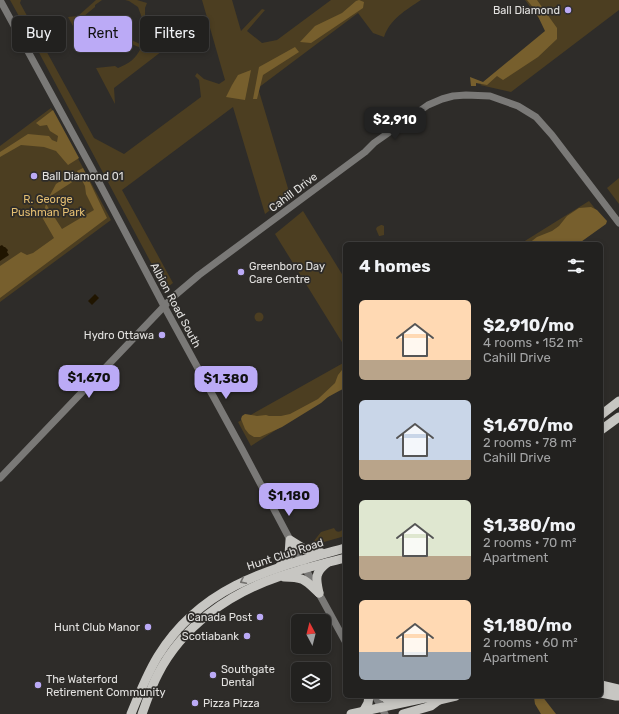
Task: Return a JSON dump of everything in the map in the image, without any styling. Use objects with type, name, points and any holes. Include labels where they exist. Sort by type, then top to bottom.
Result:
[{"type":"main road","points":[[603,413],[619,401]]},
{"type":"main road","points":[[603,429],[619,417]]},
{"type":"main road","points":[[280,567],[289,555],[290,540],[306,550],[327,558],[317,576],[319,594]]},
{"type":"main road","name":"Hunt Club Road","points":[[327,558],[343,549]]},
{"type":"main road","name":"Hunt Club Road","points":[[131,714],[145,680],[168,642],[186,621],[214,598],[229,588],[251,577],[280,567],[303,564],[327,558],[343,558]]},
{"type":"main road","name":"Hunt Club Road","points":[[142,714],[158,674],[172,653],[191,630],[214,610],[236,595],[303,564]]},
{"type":"main road","points":[[277,577],[301,578],[319,594]]},
{"type":"main road","points":[[603,686],[619,689]]},
{"type":"main road","points":[[603,693],[619,696]]},
{"type":"main road","points":[[363,712],[368,703],[369,698]]},
{"type":"main road","points":[[385,698],[401,703]]},
{"type":"main road","points":[[351,714],[383,711],[401,703],[425,698],[439,700],[448,698]]},
{"type":"main road","points":[[404,714],[431,706],[439,700]]},
{"type":"street","name":"Albion Road South","points":[[0,0],[343,637]]},
{"type":"street","name":"Cahill Drive","points":[[0,478],[173,297],[199,275],[374,143],[428,105],[442,99],[466,95],[490,96],[518,106],[536,117],[552,134],[619,223]]},
{"type":"street","points":[[376,698],[383,711]]},
{"type":"green space","points":[[10,0],[21,0],[20,3],[27,16],[19,16]]},
{"type":"green space","points":[[96,0],[102,0],[84,16],[78,16]]},
{"type":"green space","points":[[125,0],[137,0],[147,3],[145,8],[145,16],[141,16],[138,7]]},
{"type":"green space","points":[[202,0],[232,0],[241,31],[262,9],[265,10],[247,31],[262,43],[277,40],[331,0],[421,0],[404,11],[394,20],[384,37],[373,33],[358,13],[258,88],[290,195],[265,214],[233,107],[122,190],[173,283],[165,289],[39,52],[47,52],[94,138],[124,154],[201,97],[199,80],[195,76],[197,73],[204,79],[219,84],[225,80],[209,24],[209,16],[207,16]]},
{"type":"green space","points":[[525,0],[619,0],[619,10],[511,92],[480,85],[550,33]]},
{"type":"green space","points":[[74,16],[74,28],[68,17]]},
{"type":"green space","points":[[132,40],[140,44],[140,48],[132,44]]},
{"type":"green space","points":[[140,49],[140,52],[161,52],[114,88],[115,104],[96,68],[115,66],[118,68],[129,63]]},
{"type":"green space","name":"R. George Pushman Park","points":[[51,108],[111,220],[0,302],[0,146]]},
{"type":"green space","points":[[619,178],[619,204],[607,188]]},
{"type":"green space","points":[[589,201],[604,220],[570,242],[523,242]]},
{"type":"green space","points":[[303,211],[343,276],[343,344],[275,234]]},
{"type":"green space","points":[[381,225],[384,226],[384,235],[379,236],[376,229]]},
{"type":"green space","points":[[259,312],[264,317],[259,322],[254,317]]},
{"type":"green space","points":[[343,363],[343,387],[251,446],[238,422]]},
{"type":"green space","points":[[334,528],[337,532],[343,529],[343,537],[310,546],[321,532]]},
{"type":"shaded area","points":[[359,0],[364,2],[363,8],[311,43],[300,42],[315,26],[342,13]]},
{"type":"shaded area","points":[[527,0],[537,0],[557,28],[557,39],[538,57],[503,80],[497,76],[487,85],[476,83],[476,86],[471,86],[470,77],[483,82],[545,31],[535,10]]},
{"type":"shaded area","points":[[295,47],[299,52],[263,75],[257,99],[253,99],[259,67]]},
{"type":"shaded area","points":[[251,70],[245,100],[226,97],[238,75]]},
{"type":"shaded area","points":[[53,110],[79,158],[68,165],[56,151],[44,147],[21,145],[0,157],[0,152],[28,134],[49,136],[52,140],[57,142],[58,136],[50,131],[47,125],[40,126],[36,123]]},
{"type":"shaded area","points":[[83,168],[107,218],[0,298],[0,266],[21,252],[27,255],[33,253],[54,238],[42,217],[46,204],[62,229],[94,210],[86,194],[85,186],[77,171]]},
{"type":"shaded area","points":[[71,174],[77,179],[49,197],[56,184]]},
{"type":"shaded area","points":[[591,207],[597,210],[607,221],[606,224],[581,242],[531,242],[537,237],[552,231],[559,226],[567,216],[579,208]]},
{"type":"shaded area","points":[[2,245],[8,250],[7,252],[9,255],[0,261],[0,246]]},
{"type":"shaded area","points":[[95,294],[99,298],[92,305],[88,301]]},
{"type":"shaded area","points":[[343,366],[343,389],[282,427],[260,437],[254,437],[245,429],[241,419],[245,414],[257,416],[281,416],[290,414],[318,399],[335,383]]},
{"type":"shaded area","points":[[534,698],[544,698],[556,714],[541,714],[535,704]]},
{"type":"place","name":"Ball Diamond","points":[[568,10]]},
{"type":"place","name":"Ball Diamond 01","points":[[34,176]]},
{"type":"place","name":"Greenboro Day Care Centre","points":[[241,272]]},
{"type":"place","name":"Hydro Ottawa","points":[[162,335]]},
{"type":"place","name":"Canada Post","points":[[260,617]]},
{"type":"place","name":"Hunt Club Manor","points":[[148,627]]},
{"type":"place","name":"Scotiabank","points":[[247,636]]},
{"type":"place","name":"Southgate Dental","points":[[213,675]]},
{"type":"place","name":"The Waterford Retirement Community","points":[[38,685]]},
{"type":"place","name":"Pizza Pizza","points":[[195,703]]}]
